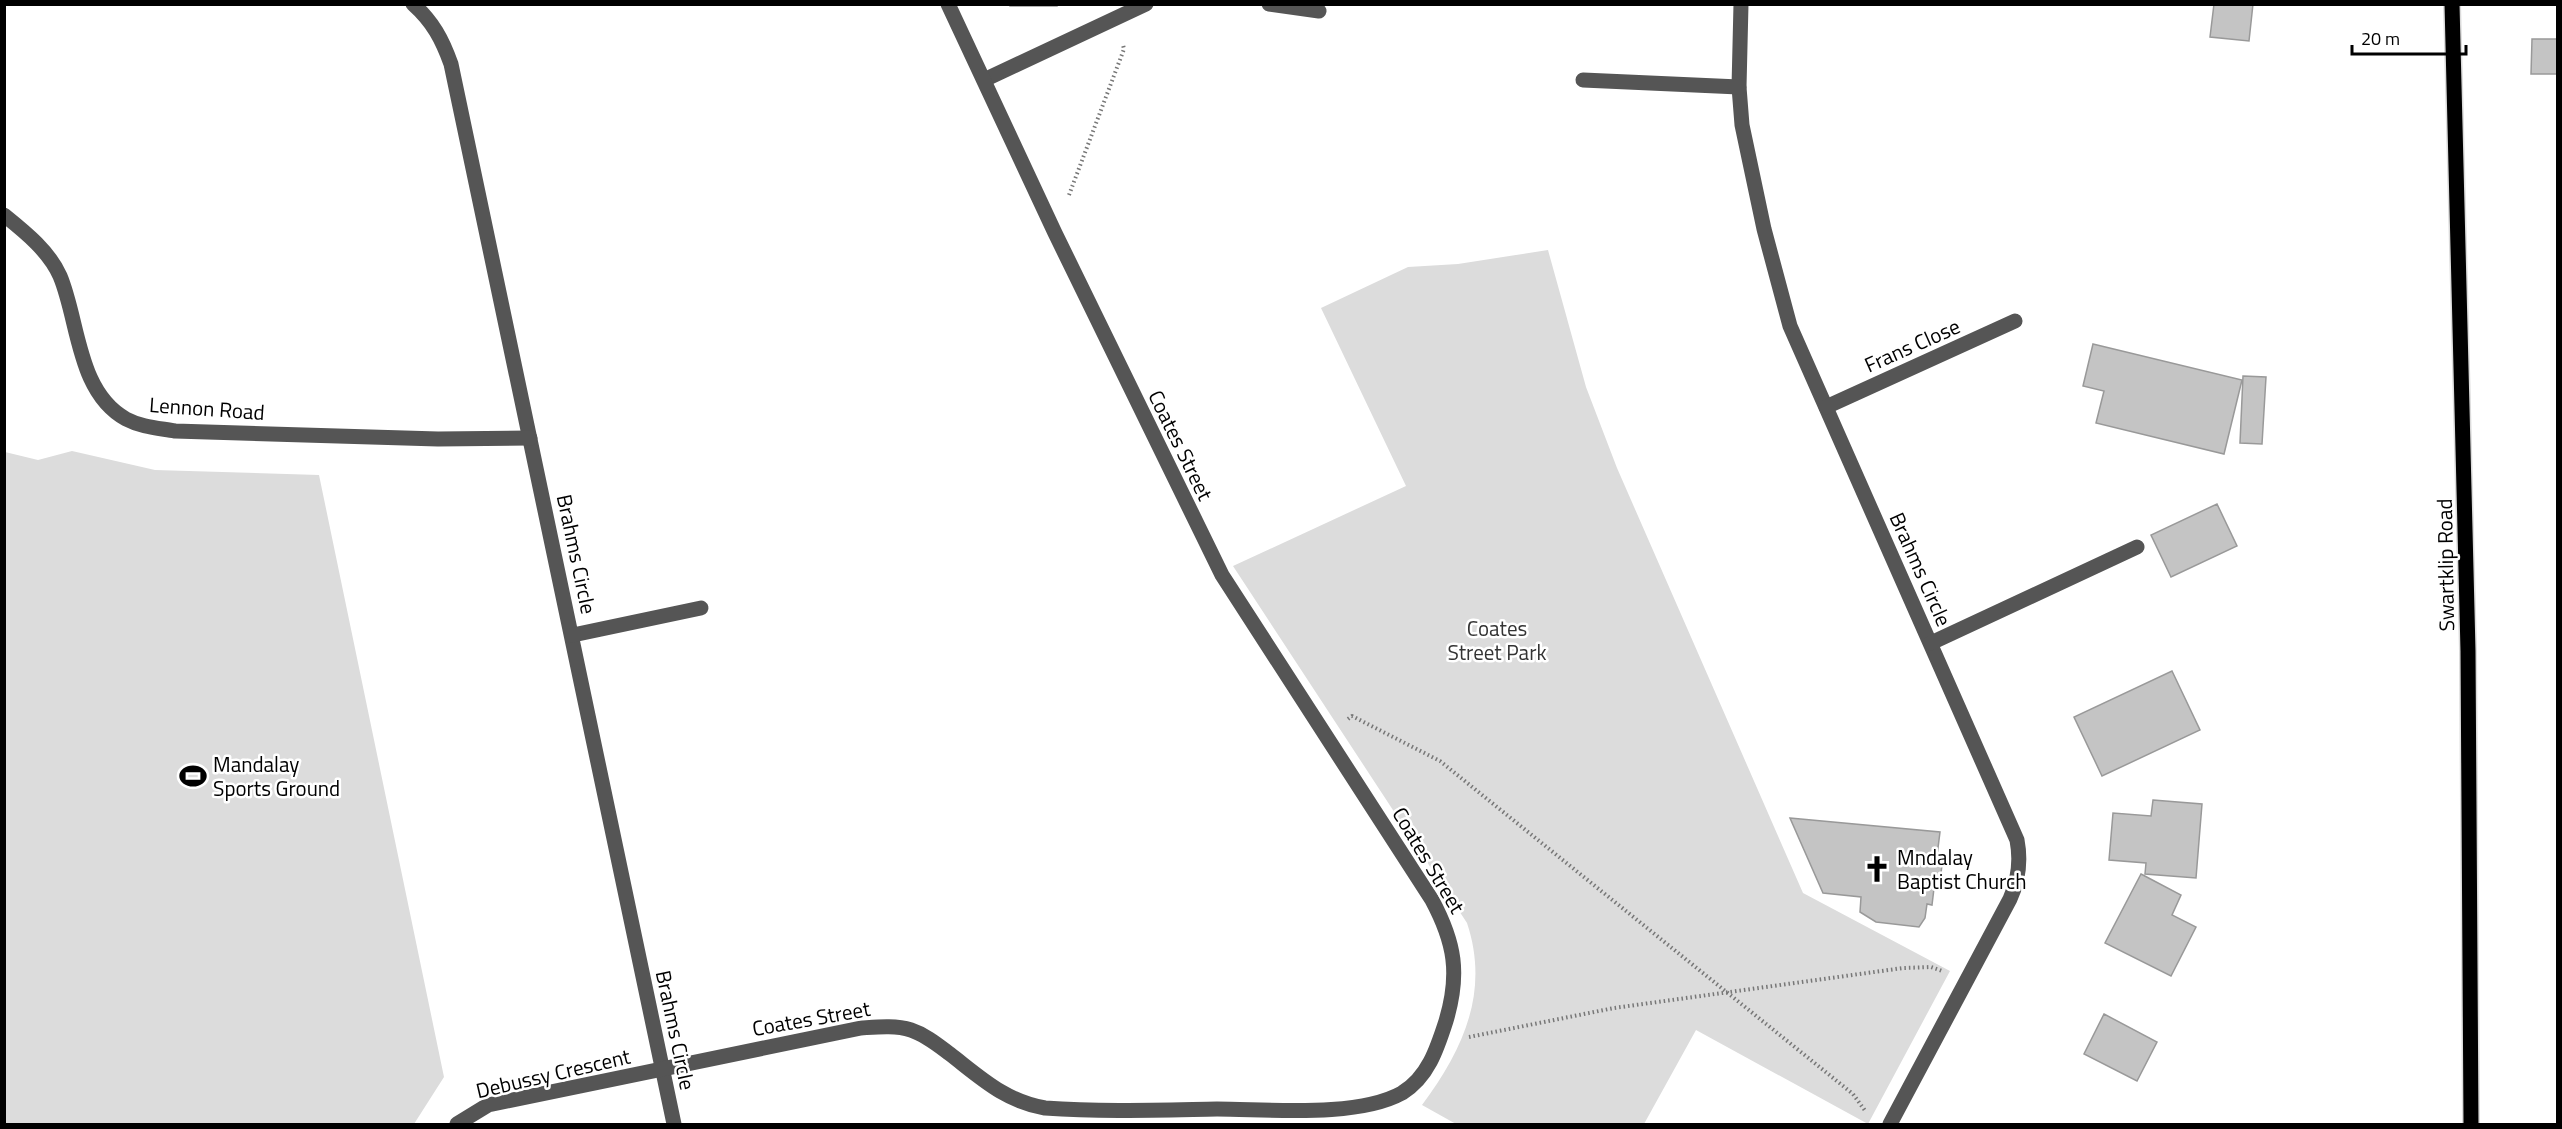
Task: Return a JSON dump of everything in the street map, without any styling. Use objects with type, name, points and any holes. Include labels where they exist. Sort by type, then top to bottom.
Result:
[{"type":"main road","name":"Swartklip Road","points":[[2452,4],[2468,651],[2471,1125]]},
{"type":"street","name":"Brahms Circle","points":[[413,4],[428,17],[440,34],[451,64],[573,635],[674,1125]]},
{"type":"street","name":"Coates Street","points":[[662,1069],[861,1028],[887,1026],[910,1029],[930,1038],[1002,1093],[1022,1104],[1045,1108],[1343,1109],[1400,1094],[1419,1080],[1439,1042],[1454,996],[1452,947],[1446,926],[1222,575],[1054,233],[948,4]]},
{"type":"street","points":[[984,80],[1146,4]]},
{"type":"street","points":[[1269,4],[1319,11]]},
{"type":"street","name":"Brahms Circle","points":[[1741,4],[1739,87],[1742,125],[1779,288],[1790,326],[2017,840],[2020,855],[2019,871],[2010,899],[1890,1125]]},
{"type":"street","points":[[1583,80],[1739,87]]},
{"type":"street","name":"Lennon Road","points":[[4,215],[37,244],[60,275],[89,373],[111,409],[127,419],[146,426],[175,431],[438,439],[530,438]]},
{"type":"street","name":"Frans Close","points":[[1826,407],[2015,321]]},
{"type":"street","points":[[1931,643],[2137,547]]},
{"type":"street","points":[[573,635],[701,608]]},
{"type":"street","name":"Debussy Crescent","points":[[457,1125],[488,1105],[662,1069]]},
{"type":"path","points":[[1054,233],[1124,49],[1115,18]]},
{"type":"path","points":[[1324,732],[1352,716],[1440,761],[1853,1094],[1869,1117]]},
{"type":"path","points":[[1439,1042],[1614,1008],[1912,968],[1931,967],[1968,981]]},
{"type":"green space","name":"Coates Street Park","points":[[1548,250],[1586,387],[1617,468],[1803,893],[1950,971],[1868,1124],[1696,1030],[1644,1124],[1456,1124],[1422,1105],[1450,1063],[1468,1019],[1474,996],[1473,948],[1467,923],[1233,566],[1406,486],[1321,308],[1408,267],[1458,264]]},
{"type":"green space","name":"Mandalay Sports Ground","points":[[72,451],[155,470],[319,475],[444,1077],[414,1124],[5,1124],[5,452],[38,460]]},
{"type":"building","points":[[1010,4],[1057,4],[1057,6],[1010,6]]},
{"type":"building","points":[[2214,4],[2253,4],[2249,41],[2210,37]]},
{"type":"building","points":[[2532,39],[2558,39],[2558,74],[2531,74]]},
{"type":"building","points":[[2093,344],[2242,380],[2224,454],[2096,423],[2104,391],[2083,386]]},
{"type":"building","points":[[2243,376],[2266,377],[2262,444],[2240,443]]},
{"type":"building","points":[[2217,504],[2237,546],[2171,577],[2151,535]]},
{"type":"building","points":[[2172,671],[2200,730],[2102,776],[2074,717]]},
{"type":"building","points":[[2153,800],[2202,804],[2196,878],[2145,874],[2146,863],[2109,860],[2113,813],[2151,816]]},
{"type":"building","name":"Mndalay Baptist Church","points":[[1790,818],[1940,832],[1937,856],[1943,857],[1940,881],[1935,880],[1932,905],[1927,904],[1925,918],[1919,927],[1876,922],[1860,912],[1861,897],[1823,893]]},
{"type":"building","points":[[2141,874],[2181,895],[2172,915],[2196,927],[2171,976],[2105,943]]},
{"type":"building","points":[[2104,1014],[2157,1042],[2137,1081],[2084,1054]]},
{"type":"place","name":"Mandalay Sports Ground","points":[[193,776]]},
{"type":"place","name":"Mndalay Baptist Church","points":[[1877,869]]}]
